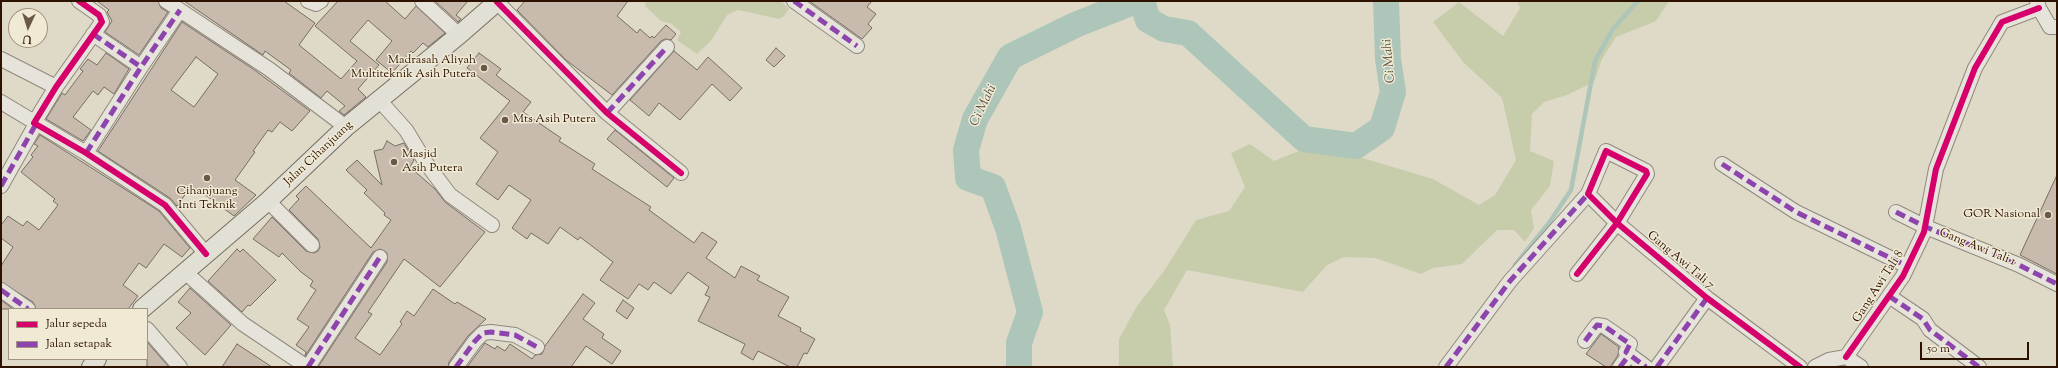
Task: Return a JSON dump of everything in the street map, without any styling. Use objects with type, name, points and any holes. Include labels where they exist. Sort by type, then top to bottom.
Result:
[{"type":"main road","name":"Jalan Cihanjuang","points":[[143,308],[268,202],[346,127],[460,35],[497,2]]},
{"type":"street","points":[[1,186],[56,87],[92,34],[102,22],[99,15],[79,1]]},
{"type":"street","points":[[166,1],[269,69],[346,127]]},
{"type":"street","points":[[308,1],[316,4],[321,1]]},
{"type":"street","points":[[422,1],[460,35]]},
{"type":"street","points":[[794,1],[857,46]]},
{"type":"street","points":[[497,2],[607,113],[680,173]]},
{"type":"street","points":[[2038,5],[2050,27],[2057,27]]},
{"type":"street","name":"Gang Awi Tali 8","points":[[1846,357],[1889,296],[1907,266],[1926,227],[1936,169],[1974,68],[2002,22],[2038,5]]},
{"type":"street","points":[[86,153],[141,67],[180,10]]},
{"type":"street","points":[[92,34],[141,67]]},
{"type":"street","points":[[607,113],[667,47]]},
{"type":"street","points":[[1,59],[56,87]]},
{"type":"street","points":[[380,101],[406,130],[426,164],[450,195],[492,225]]},
{"type":"street","points":[[1,102],[35,124],[86,153],[164,205],[206,254]]},
{"type":"street","points":[[1446,367],[1510,281],[1588,194],[1606,151],[1646,171],[1647,174],[1617,223],[1577,274]]},
{"type":"street","points":[[1722,164],[1796,212],[1907,266]]},
{"type":"street","name":"Gang Awi Tali 7","points":[[1588,194],[1617,223],[1707,298],[1800,367]]},
{"type":"street","points":[[268,202],[312,245]]},
{"type":"street","name":"Gang Awi Tali 1","points":[[1896,212],[1926,227],[2019,265],[2057,284]]},
{"type":"street","points":[[185,272],[243,324],[308,367],[380,257]]},
{"type":"street","points":[[1,290],[27,308]]},
{"type":"street","points":[[1889,296],[1923,319],[1930,330],[1979,367]]},
{"type":"street","points":[[1657,367],[1707,298]]},
{"type":"street","points":[[1585,341],[1598,325],[1601,324],[1630,344],[1626,352],[1646,367]]},
{"type":"street","points":[[148,330],[180,367]]},
{"type":"street","points":[[456,367],[474,341],[483,333],[491,332],[515,335],[537,346]]},
{"type":"street","points":[[1620,367],[1629,355]]},
{"type":"street","points":[[1815,367],[1829,360],[1846,357],[1861,367]]},
{"type":"green space","points":[[646,1],[781,1],[789,9],[784,16],[779,19],[738,10],[727,15],[711,41],[697,54],[677,40],[681,32],[670,23],[661,21],[645,6]]},
{"type":"green space","points":[[1517,1],[1669,1],[1656,21],[1616,37],[1602,59],[1594,82],[1567,95],[1544,102],[1532,114],[1530,151],[1554,161],[1550,186],[1531,210],[1534,228],[1525,242],[1514,230],[1497,230],[1462,264],[1433,268],[1421,274],[1375,258],[1344,257],[1327,265],[1303,292],[1187,270],[1164,310],[1170,325],[1173,367],[1119,367],[1119,339],[1137,306],[1164,271],[1196,220],[1229,211],[1245,187],[1231,153],[1250,144],[1274,161],[1316,144],[1433,179],[1479,205],[1495,195],[1516,160],[1502,98],[1463,62],[1433,22],[1459,2],[1503,36],[1520,8]]},
{"type":"building","points":[[97,1],[158,1],[161,8],[168,12],[139,55],[105,32],[112,21],[107,12],[109,10]]},
{"type":"building","points":[[184,1],[284,1],[315,23],[299,45],[341,79],[357,61],[315,26],[338,1],[385,1],[405,19],[416,6],[445,33],[428,47],[423,43],[413,53],[411,51],[392,73],[376,60],[392,41],[368,20],[350,41],[379,65],[358,89],[366,97],[344,115],[339,111],[345,106],[327,91],[321,98],[289,73],[291,70],[265,51],[263,55]]},
{"type":"building","points":[[435,1],[468,1],[456,15],[461,19],[458,22]]},
{"type":"building","points":[[525,1],[628,1],[617,16],[637,33],[640,29],[650,38],[652,36],[654,38],[666,25],[676,34],[671,40],[665,39],[661,41],[612,95],[566,60],[517,10]]},
{"type":"building","points":[[809,1],[872,1],[867,7],[876,14],[868,24],[872,28],[862,39]]},
{"type":"building","points":[[182,22],[253,69],[310,111],[292,131],[280,122],[272,132],[268,130],[253,151],[255,152],[235,180],[256,195],[234,216],[196,188],[191,195],[187,192],[177,206],[170,198],[98,151]],"holes":[[[196,57],[218,74],[194,107],[171,90]]]},
{"type":"building","points":[[776,48],[785,56],[774,67],[766,60]]},
{"type":"building","points":[[674,51],[697,70],[708,57],[742,88],[730,101],[712,84],[680,120],[659,103],[649,116],[630,100]]},
{"type":"building","points":[[106,53],[129,69],[114,94],[104,87],[98,95],[93,91],[73,117],[91,130],[83,141],[46,119],[62,93],[65,95],[83,71],[80,69],[88,59],[97,65]]},
{"type":"building","points":[[479,53],[501,69],[496,75],[531,102],[523,112],[561,138],[559,141],[595,164],[592,169],[651,207],[649,210],[694,243],[702,232],[717,242],[706,258],[735,278],[741,266],[760,276],[757,280],[789,297],[778,316],[801,328],[800,331],[815,339],[807,354],[804,353],[797,367],[790,367],[758,351],[753,360],[741,353],[745,344],[698,321],[710,297],[705,295],[709,287],[688,272],[671,294],[654,282],[648,290],[639,284],[628,299],[600,280],[613,262],[580,237],[578,240],[560,227],[548,244],[531,233],[527,239],[512,228],[531,200],[509,185],[498,200],[476,184],[498,152],[480,138],[510,101],[467,68]]},
{"type":"building","points":[[615,130],[674,178],[667,187],[607,139]]},
{"type":"building","points":[[40,135],[159,211],[190,248],[182,257],[164,244],[146,268],[139,263],[123,285],[138,296],[129,308],[36,308],[33,302],[1,282],[1,266],[13,247],[1,238],[1,225],[8,216],[23,226],[27,221],[39,230],[58,205],[53,201],[55,199],[21,172],[33,157],[31,155],[38,146],[34,144]]},
{"type":"building","points":[[387,141],[395,146],[404,143],[414,160],[410,167],[435,189],[445,202],[485,232],[440,287],[404,259],[368,312],[372,314],[355,338],[380,355],[402,324],[400,322],[407,311],[414,316],[433,289],[455,304],[457,302],[486,319],[468,336],[449,362],[448,367],[318,367],[387,262],[387,253],[380,249],[373,252],[305,356],[306,352],[296,345],[309,327],[297,319],[316,290],[310,286],[313,281],[301,272],[282,253],[279,257],[253,239],[272,217],[306,251],[314,253],[318,251],[320,247],[318,239],[289,210],[299,199],[296,196],[306,186],[371,248],[391,220],[384,215],[385,213],[364,193],[367,190],[346,170],[357,160],[382,185],[374,151],[383,149]]},
{"type":"building","name":"GOR Nasional","points":[[2057,175],[2057,274],[2020,255]]},
{"type":"building","points":[[237,249],[240,252],[243,249],[276,280],[242,312],[208,281]]},
{"type":"building","points":[[190,288],[231,325],[205,355],[176,328],[191,313],[178,302]]},
{"type":"building","points":[[583,294],[595,303],[583,319],[604,334],[602,338],[621,351],[612,364],[586,346],[571,367],[467,367],[485,343],[495,349],[497,346],[505,351],[510,344],[532,359],[535,355],[542,354],[545,346]]},
{"type":"building","points":[[1,300],[12,308],[8,309],[1,309]]},
{"type":"building","points":[[623,300],[634,308],[627,319],[616,311]]},
{"type":"building","points":[[1601,334],[1619,347],[1618,355],[1610,367],[1606,367],[1586,354]]},
{"type":"building","points":[[148,343],[169,367],[147,367],[148,360]]},
{"type":"building","points":[[237,344],[272,367],[222,367]]},
{"type":"waterway","name":"Ci Mahi","points":[[1019,367],[1019,343],[1030,312],[1008,228],[993,187],[968,178],[966,150],[975,119],[1010,57],[1075,25],[1136,1]]},
{"type":"waterway","name":"Ci Mahi","points":[[1142,1],[1148,20],[1164,29],[1188,33],[1304,139],[1356,146],[1382,128],[1393,92],[1388,59],[1386,1]]},
{"type":"waterway","points":[[1515,265],[1549,223],[1571,190],[1595,61],[1613,29],[1638,1]]},
{"type":"marked path","points":[[794,1],[857,46]]},
{"type":"marked path","points":[[86,153],[141,67],[180,10]]},
{"type":"marked path","points":[[93,34],[141,67]]},
{"type":"marked path","points":[[607,113],[667,47]]},
{"type":"marked path","points":[[1,186],[36,124]]},
{"type":"marked path","points":[[1722,164],[1796,212],[1907,266]]},
{"type":"marked path","points":[[1446,367],[1510,281],[1588,194]]},
{"type":"marked path","points":[[1896,212],[1926,227],[2019,265],[2057,284]]},
{"type":"marked path","points":[[308,367],[380,257]]},
{"type":"marked path","points":[[1,290],[27,308]]},
{"type":"marked path","points":[[1889,296],[1923,319],[1930,330],[1979,367]]},
{"type":"marked path","points":[[1657,367],[1707,298]]},
{"type":"marked path","points":[[1585,341],[1597,325],[1604,326],[1630,344],[1626,352],[1646,367]]},
{"type":"marked path","points":[[456,367],[475,341],[483,333],[491,332],[515,335],[537,347]]},
{"type":"marked path","points":[[1620,367],[1629,355]]},
{"type":"cycle path","points":[[79,1],[99,15],[102,22],[56,87],[34,123],[86,153],[165,205],[206,254]]},
{"type":"cycle path","points":[[497,2],[607,113],[681,173]]},
{"type":"cycle path","points":[[1846,357],[1903,276],[1924,232],[1936,169],[1975,68],[2002,22],[2039,8]]},
{"type":"cycle path","points":[[1577,274],[1617,223],[1647,174],[1646,171],[1606,151],[1588,194],[1617,223],[1707,298],[1800,367]]},
{"type":"place","name":"Madrasah Aliyah Multiteknik Asih Putera","points":[[484,68]]},
{"type":"place","name":"Mts Asih Putera","points":[[505,120]]},
{"type":"place","name":"Masjid Asih Putera","points":[[394,162]]},
{"type":"place","name":"Cihanjuang Inti Teknik","points":[[207,178]]},
{"type":"place","name":"GOR Nasional","points":[[2048,215]]}]
